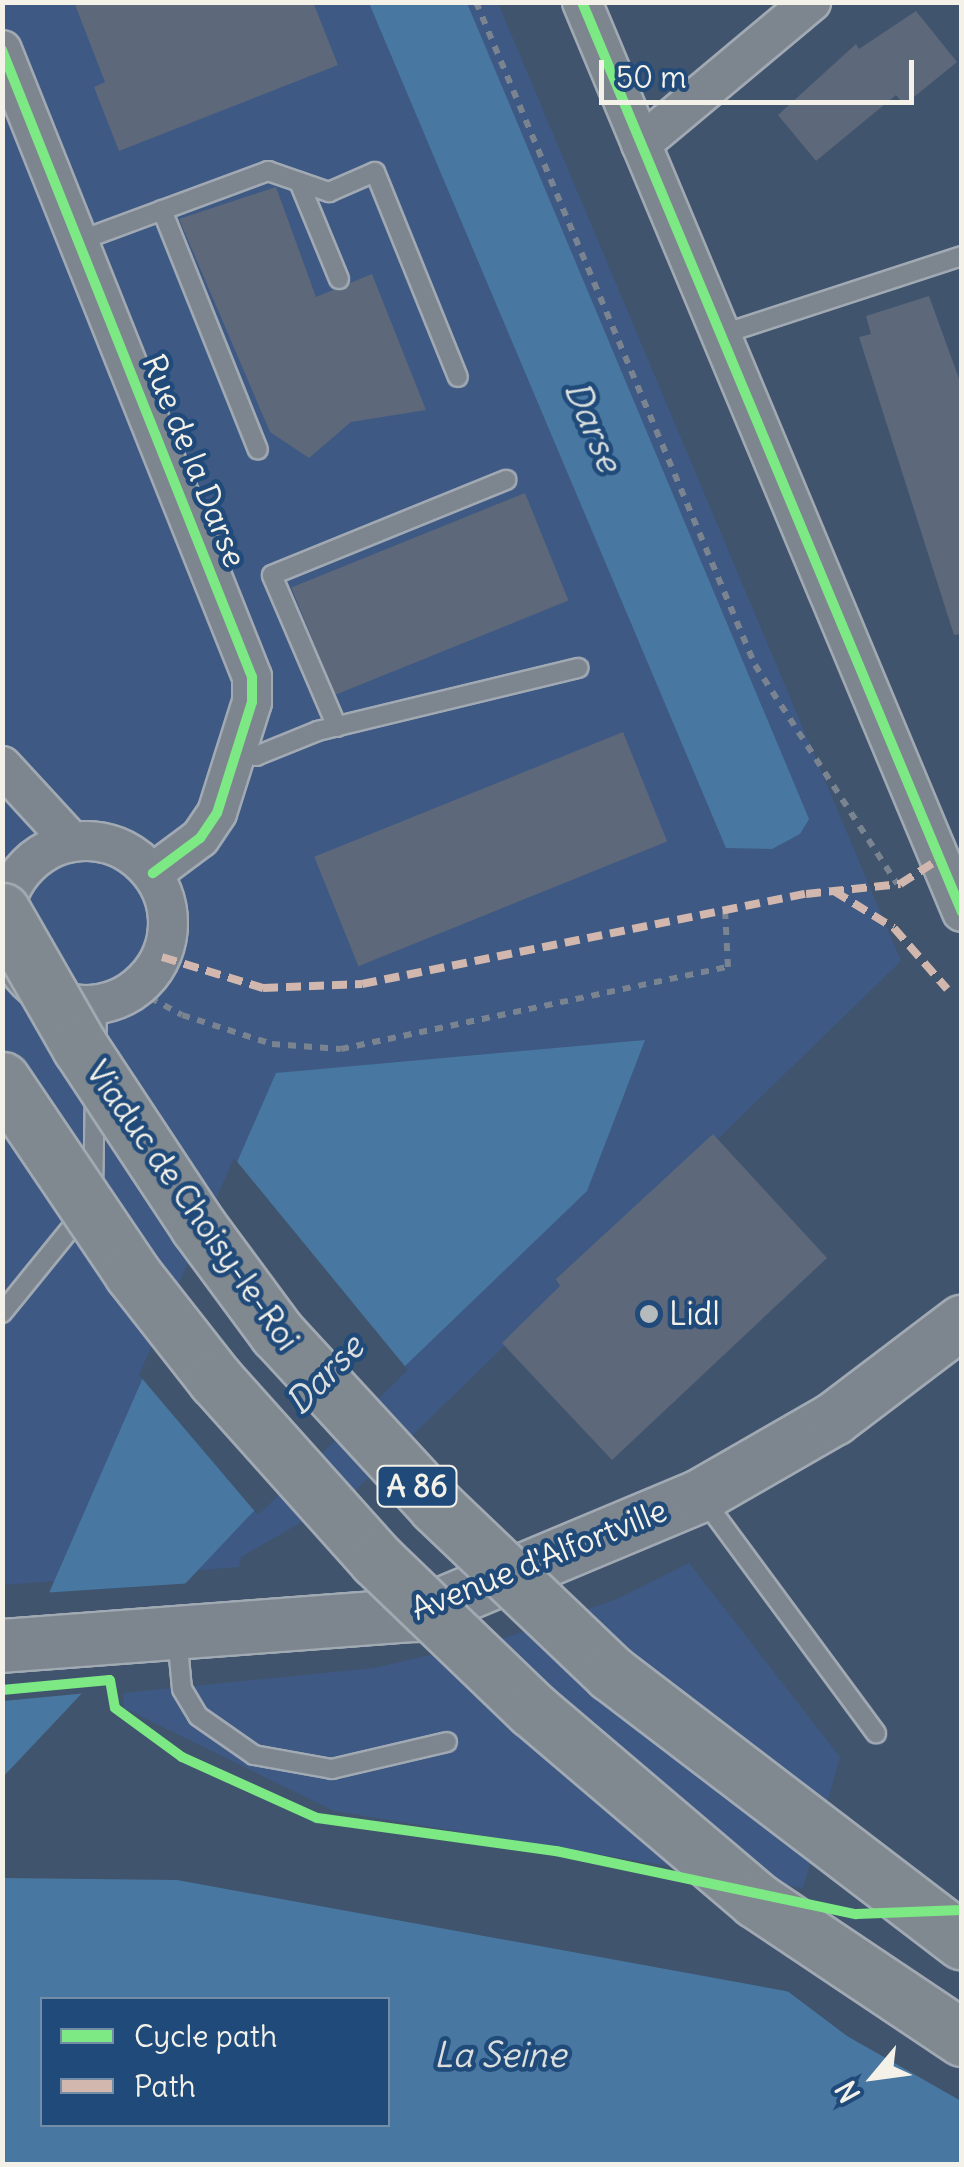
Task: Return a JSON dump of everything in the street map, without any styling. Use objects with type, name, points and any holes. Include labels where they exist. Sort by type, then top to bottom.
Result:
[{"type":"highway","name":"Viaduc de Choisy-le-Roi","points":[[2,911],[80,1047],[198,1226],[277,1333],[436,1506],[611,1673],[962,1941]]},
{"type":"highway","name":"A 86","points":[[2,1080],[132,1273],[204,1365],[377,1560],[533,1710],[756,1900],[962,2038]]},
{"type":"main road","name":"Avenue d'Alfortville","points":[[2,1646],[416,1616],[700,1496],[834,1419],[962,1322]]},
{"type":"street","points":[[582,2],[718,336],[962,912]]},
{"type":"street","points":[[641,144],[811,2]]},
{"type":"street","name":"Rue de la Darse","points":[[2,50],[250,668],[252,702],[210,827],[152,872]]},
{"type":"street","points":[[2,766],[71,841]]},
{"type":"street","points":[[71,841],[102,841],[130,852],[152,872],[166,900],[169,928],[162,956],[136,990],[97,1006],[49,997],[29,983],[5,942],[9,893],[21,872],[43,852],[71,841]]},
{"type":"lane","points":[[79,241],[268,171],[329,192],[375,172],[458,377]]},
{"type":"lane","points":[[300,182],[339,279]]},
{"type":"lane","points":[[162,210],[258,450]]},
{"type":"lane","points":[[718,336],[962,256]]},
{"type":"lane","points":[[337,727],[272,575],[506,480]]},
{"type":"lane","points":[[236,751],[256,756],[337,727],[578,668]]},
{"type":"lane","points":[[2,1312],[93,1201],[97,1006]]},
{"type":"lane","points":[[700,1496],[876,1733]]},
{"type":"lane","points":[[172,1631],[182,1689],[198,1716],[254,1755],[332,1769],[447,1742]]},
{"type":"path","points":[[476,2],[755,664],[897,884]]},
{"type":"path","points":[[136,990],[182,1015],[272,1044],[342,1049],[728,968],[724,910]]},
{"type":"shaded area","points":[[3,3],[498,3],[901,961],[354,1492],[241,1557],[239,1567],[3,1585]]},
{"type":"shaded area","points":[[689,1563],[840,1757],[803,1888],[334,1811],[124,1708],[123,1693],[374,1668],[507,1637],[617,1599]]},
{"type":"water","name":"Darse","points":[[369,3],[467,3],[809,819],[800,834],[772,849],[726,848]]},
{"type":"water","name":"Darse","points":[[645,1040],[587,1191],[249,1516],[3,1777],[3,1640],[49,1593],[276,1073]]},
{"type":"water","name":"La Seine","points":[[3,1878],[177,1880],[961,2023],[961,2164],[3,2164]]},
{"type":"pier","points":[[234,1158],[408,1370],[258,1515],[139,1375]]},
{"type":"pier","points":[[193,1583],[88,1693],[3,1701],[2,1633],[41,1593]]},
{"type":"pier","points":[[782,1987],[962,2018],[961,2101],[847,2036]]},
{"type":"building","points":[[74,2],[313,2],[338,65],[119,151],[94,87],[105,82]]},
{"type":"building","points":[[916,11],[957,62],[904,105],[896,95],[816,161],[778,115],[856,44],[859,49]]},
{"type":"building","points":[[276,187],[316,297],[372,274],[426,410],[351,422],[309,458],[270,432],[179,219]]},
{"type":"building","points":[[929,296],[962,387],[962,634],[954,635],[859,337],[871,334],[866,316]]},
{"type":"building","points":[[525,493],[568,601],[335,695],[291,587]]},
{"type":"building","points":[[623,732],[667,841],[358,966],[314,857]]},
{"type":"building","name":"Lidl","points":[[713,1134],[827,1258],[612,1460],[502,1343],[560,1286],[556,1279]]},
{"type":"marked path","points":[[162,957],[263,988],[362,984],[806,894],[900,884],[938,860]]},
{"type":"marked path","points":[[834,891],[894,928],[947,989]]},
{"type":"cycle path","points":[[582,2],[962,912]]},
{"type":"cycle path","points":[[2,50],[252,677],[252,702],[217,813],[200,838],[153,873]]},
{"type":"cycle path","points":[[2,1690],[110,1680],[115,1708],[182,1757],[317,1818],[556,1851],[856,1914],[962,1910]]},
{"type":"place","name":"Lidl","points":[[649,1314]]}]
